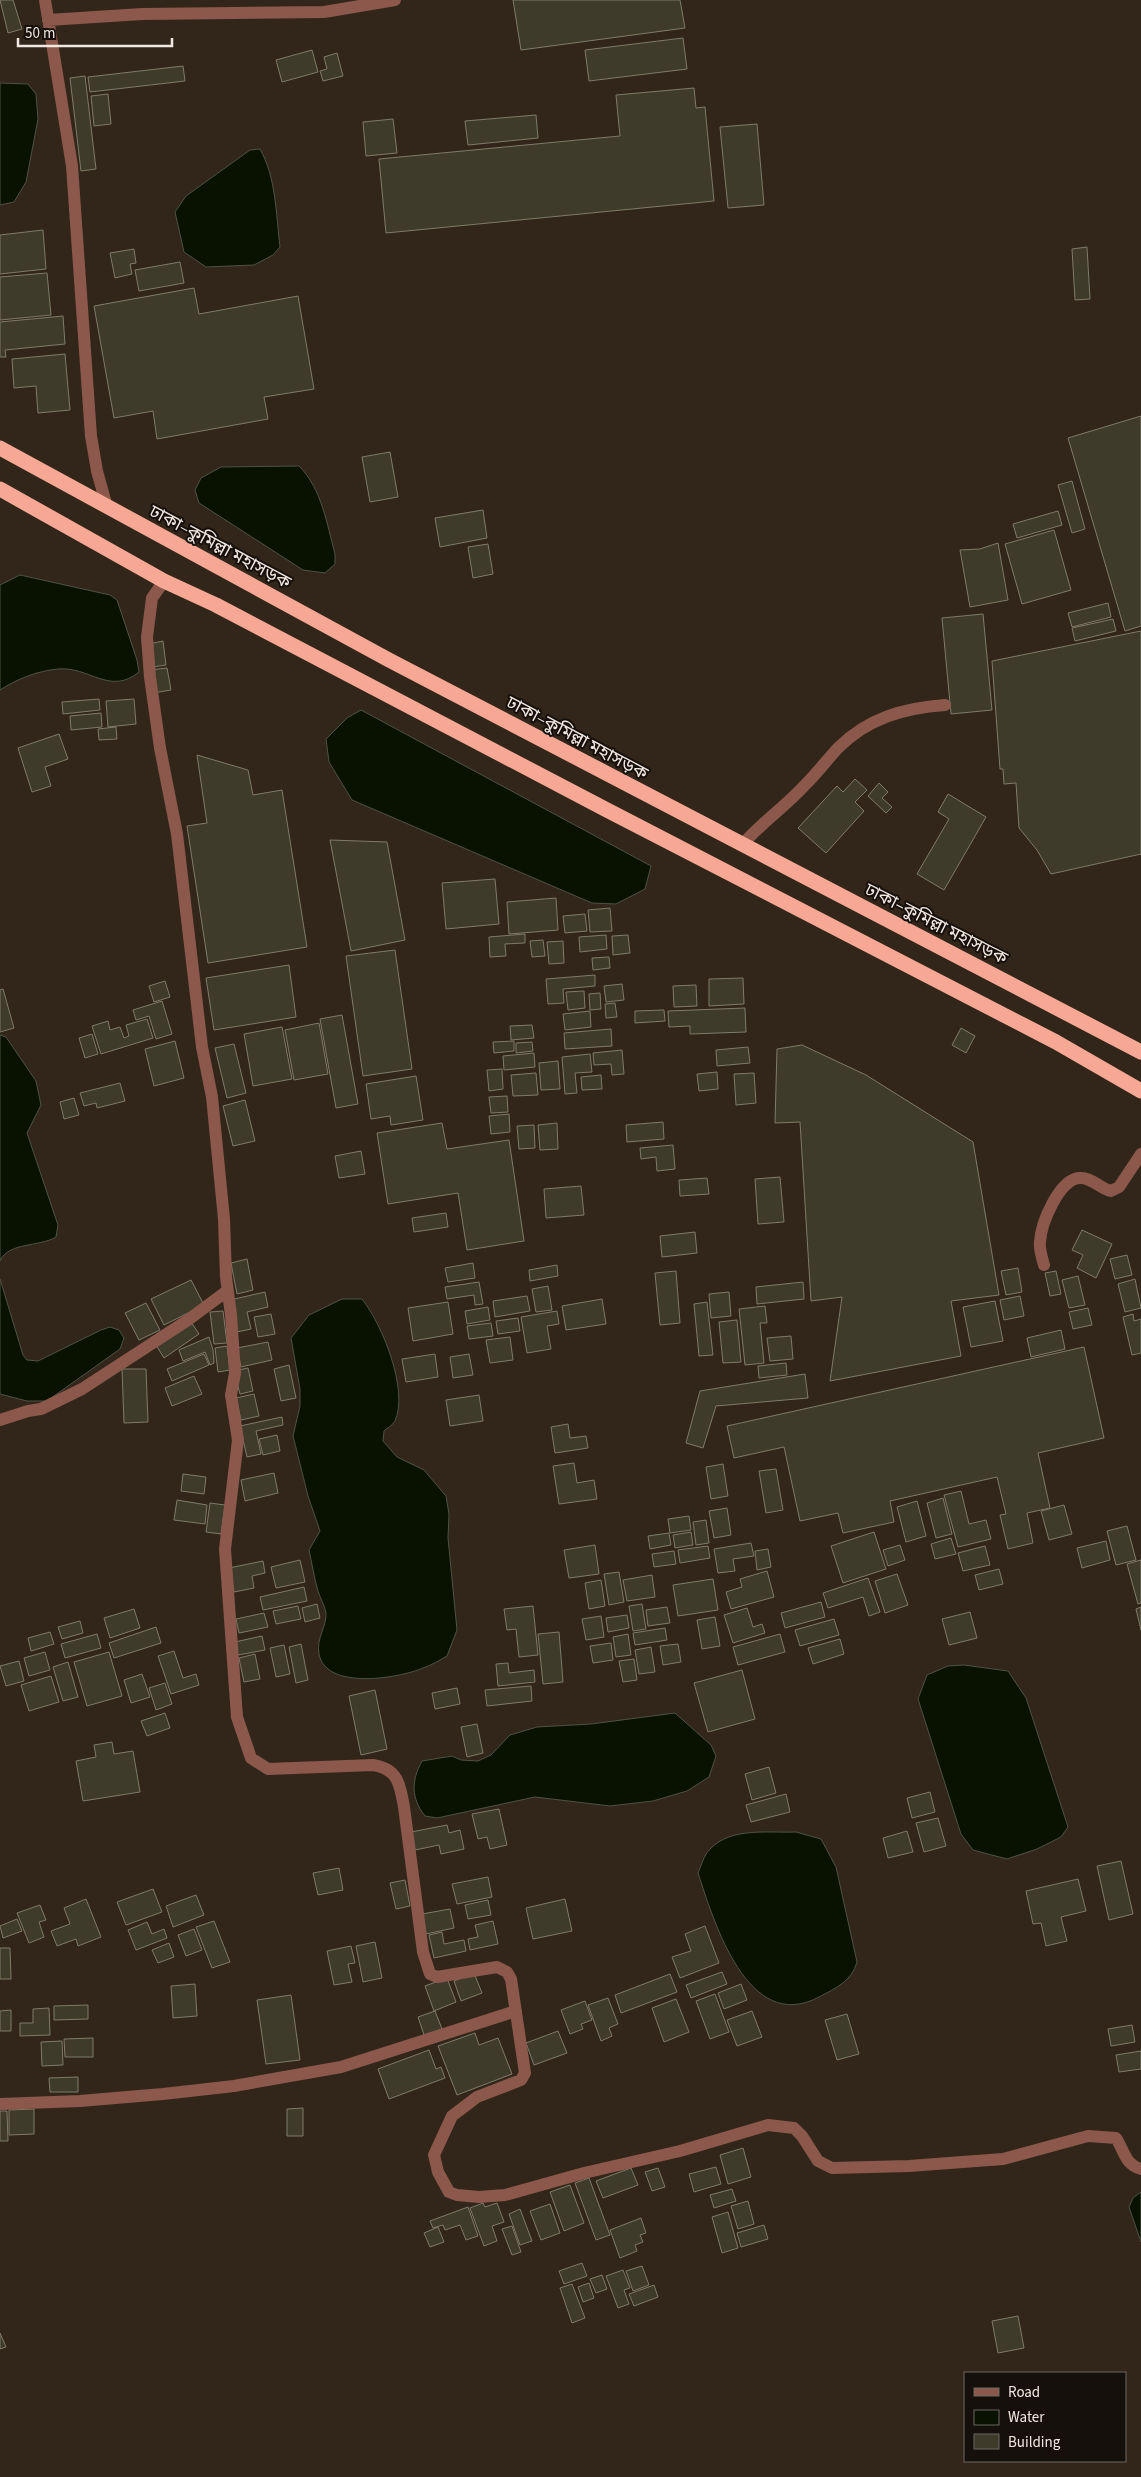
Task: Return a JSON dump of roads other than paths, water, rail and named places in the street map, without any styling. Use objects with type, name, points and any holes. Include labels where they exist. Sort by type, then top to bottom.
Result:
[{"type":"highway","name":"ঢাকা–কুমিল্লা মহাসড়ক","points":[[0,448],[380,656],[742,845],[918,934],[1141,1052]]},
{"type":"highway","points":[[0,489],[164,581],[216,605],[1056,1042],[1141,1091]]},
{"type":"street","points":[[45,0],[72,166],[91,436],[96,471],[107,507]]},
{"type":"street","points":[[48,20],[142,14],[324,12],[395,0]]},
{"type":"street","points":[[164,581],[152,598],[148,617],[150,677],[160,748],[177,834],[202,1047],[212,1098],[224,1219],[234,1373],[231,1395],[238,1440],[225,1549],[237,1717],[251,1758],[268,1769],[373,1765],[386,1767],[400,1785],[426,1967],[430,1974],[437,1977],[497,1967],[507,1972],[511,1979],[525,2073],[521,2080],[477,2097],[452,2116],[434,2155],[438,2172],[449,2192],[457,2195],[479,2197],[505,2195],[584,2173],[680,2151],[768,2126],[794,2128],[802,2136],[818,2161],[832,2168],[909,2166],[1003,2159],[1088,2136],[1107,2136],[1116,2138],[1127,2161],[1132,2166],[1141,2169]]},
{"type":"street","points":[[742,845],[760,823],[805,786],[838,748],[856,732],[894,713],[913,708],[945,705]]},
{"type":"street","points":[[1044,1265],[1040,1242],[1044,1220],[1060,1191],[1069,1181],[1076,1178],[1087,1178],[1111,1191],[1119,1187],[1141,1154]]},
{"type":"street","points":[[0,1420],[41,1409],[82,1389],[188,1320],[228,1291]]},
{"type":"street","points":[[0,2104],[80,2101],[163,2094],[234,2086],[341,2067],[516,2011]]},
{"type":"water","points":[[0,83],[28,84],[36,94],[38,119],[26,182],[14,202],[0,205]]},
{"type":"water","points":[[260,149],[272,184],[280,247],[273,255],[254,265],[206,267],[184,252],[175,212],[186,196],[250,150]]},
{"type":"water","points":[[299,466],[313,485],[323,508],[335,554],[335,564],[325,573],[303,570],[199,503],[195,490],[201,478],[221,467]]},
{"type":"water","points":[[20,575],[110,595],[117,600],[137,660],[139,672],[128,679],[109,681],[69,669],[58,669],[28,676],[0,690],[0,585]]},
{"type":"water","points":[[361,710],[651,866],[645,889],[616,904],[592,903],[352,800],[329,762],[326,739],[347,718]]},
{"type":"water","points":[[0,1035],[6,1037],[36,1081],[41,1105],[27,1133],[58,1225],[56,1237],[10,1251],[0,1261]]},
{"type":"water","points":[[0,1279],[23,1355],[27,1360],[38,1361],[110,1327],[119,1330],[124,1338],[120,1349],[47,1401],[27,1401],[0,1394]]},
{"type":"water","points":[[342,1299],[362,1299],[370,1310],[385,1340],[396,1375],[399,1392],[398,1408],[395,1421],[384,1431],[383,1441],[397,1457],[424,1470],[446,1496],[449,1514],[448,1538],[457,1630],[447,1656],[412,1672],[382,1678],[365,1679],[335,1673],[325,1666],[319,1654],[318,1648],[326,1613],[319,1594],[309,1550],[320,1531],[308,1496],[293,1436],[300,1406],[300,1389],[291,1338],[309,1315]]},
{"type":"water","points":[[964,1665],[1008,1671],[1026,1698],[1068,1827],[1061,1837],[1037,1849],[1007,1859],[973,1850],[961,1834],[918,1699],[927,1675],[948,1666]]},
{"type":"water","points":[[675,1713],[711,1745],[716,1756],[709,1777],[687,1791],[653,1801],[610,1806],[535,1797],[437,1818],[425,1816],[417,1803],[414,1782],[422,1761],[452,1756],[461,1760],[478,1761],[491,1755],[510,1735],[537,1727],[591,1724]]},
{"type":"water","points":[[762,1832],[796,1832],[821,1839],[836,1867],[857,1962],[855,1969],[847,1979],[837,1987],[819,1997],[794,2005],[772,2001],[754,1987],[738,1968],[714,1918],[698,1873],[708,1851],[728,1837]]},
{"type":"water","points":[[1141,2192],[1141,2242],[1129,2207],[1133,2198]]}]
